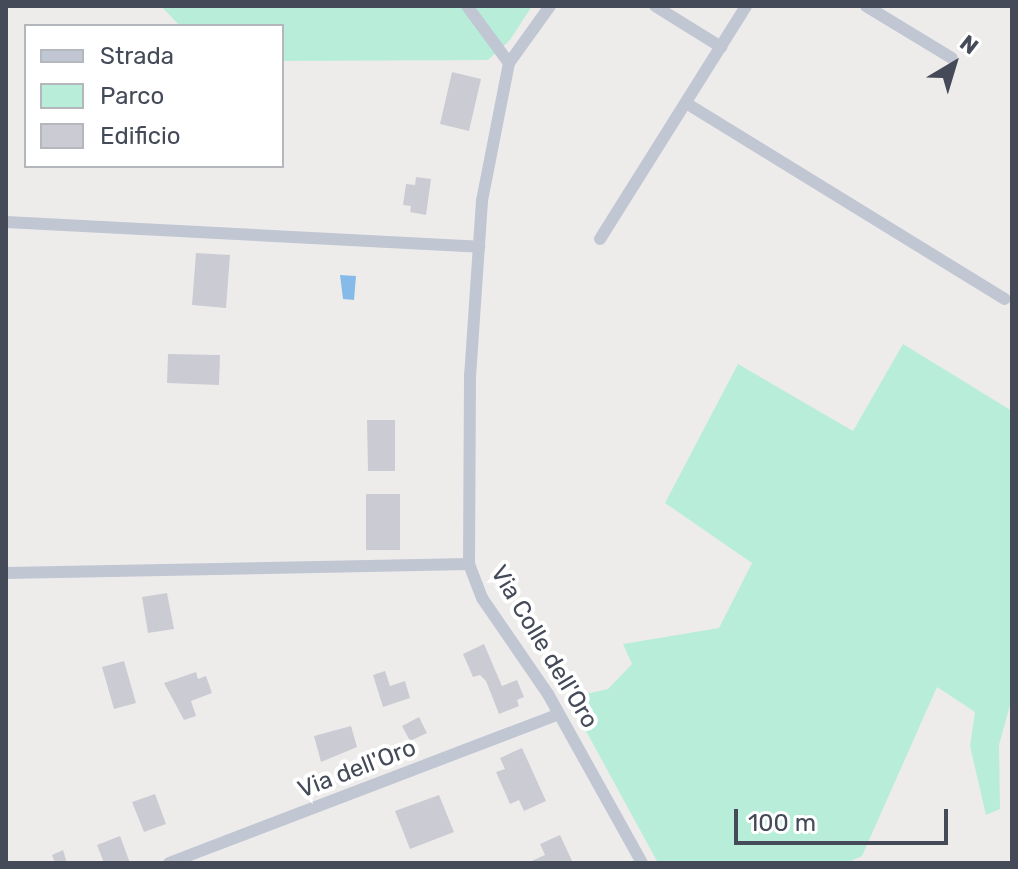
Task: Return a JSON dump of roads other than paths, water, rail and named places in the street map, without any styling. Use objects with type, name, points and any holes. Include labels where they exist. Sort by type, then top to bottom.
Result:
[{"type":"street","points":[[467,6],[509,63]]},
{"type":"street","name":"Via Colle dell'Oro","points":[[550,6],[509,63],[482,201],[470,375],[469,564],[482,598],[559,714],[642,863]]},
{"type":"street","points":[[655,6],[721,47]]},
{"type":"street","points":[[600,239],[746,6]]},
{"type":"street","points":[[866,6],[952,58]]},
{"type":"street","points":[[686,103],[1005,299]]},
{"type":"street","points":[[6,222],[479,247]]},
{"type":"street","points":[[6,573],[469,564]]},
{"type":"street","name":"Via dell'Oro","points":[[169,863],[559,714]]},
{"type":"water","points":[[340,275],[356,276],[354,300],[343,299]]}]
